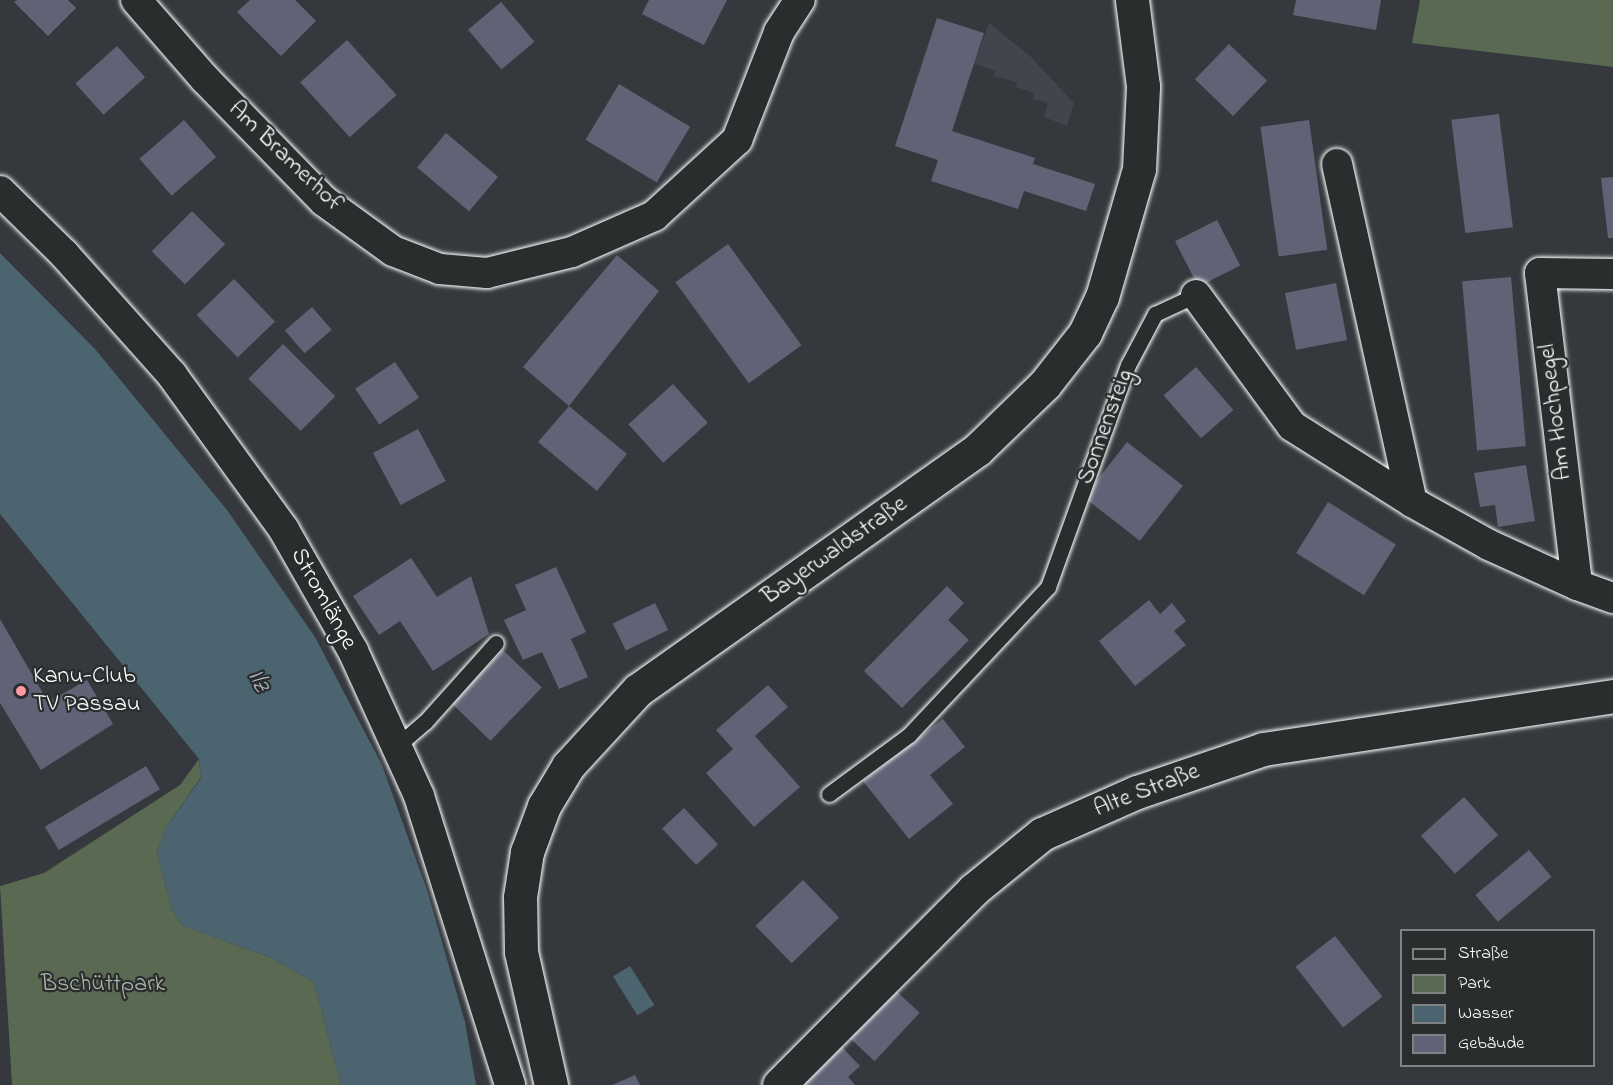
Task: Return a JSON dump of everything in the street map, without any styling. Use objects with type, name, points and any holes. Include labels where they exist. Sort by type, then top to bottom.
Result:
[{"type":"main road","name":"Bayerwaldstraße","points":[[551,1085],[521,952],[520,897],[527,852],[544,806],[568,766],[638,690],[977,450],[1045,384],[1085,333],[1102,297],[1139,169],[1143,86],[1132,0]]},
{"type":"main road","name":"Alte Straße","points":[[779,1085],[973,890],[1042,834],[1137,792],[1263,749],[1613,696]]},
{"type":"street","name":"Am Bramerhof","points":[[136,0],[205,79],[324,201],[393,251],[440,269],[487,273],[572,252],[654,216],[736,140],[779,32],[800,0]]},
{"type":"street","points":[[1336,164],[1412,502]]},
{"type":"street","name":"Stromlänge","points":[[0,190],[64,254],[172,375],[285,530],[353,651],[419,796],[510,1085]]},
{"type":"street","name":"Am Hochpegel","points":[[1577,585],[1540,273],[1613,274]]},
{"type":"street","name":"Sonnensteig","points":[[1196,295],[1292,426],[1412,502],[1490,545],[1577,585]]},
{"type":"street","points":[[1577,585],[1613,598]]},
{"type":"lane","name":"Sonnensteig","points":[[829,794],[909,735],[1048,587],[1128,365],[1155,314],[1196,295]]},
{"type":"lane","points":[[396,746],[425,722],[496,643]]},
{"type":"shaded area","points":[[989,23],[1031,57],[1074,103],[1067,126],[1044,117],[1048,103],[1033,99],[1034,93],[1016,87],[1017,82],[994,76],[996,71],[974,64]]},
{"type":"green space","points":[[1420,0],[1613,0],[1613,67],[1412,43]]},
{"type":"green space","name":"Bschüttpark","points":[[199,759],[201,777],[166,828],[157,853],[172,909],[182,925],[272,958],[314,982],[341,1085],[12,1085],[0,886],[44,873],[180,785]]},
{"type":"water","name":"Ilz","points":[[0,253],[95,349],[227,510],[315,637],[382,765],[427,890],[465,1022],[476,1085],[341,1085],[314,982],[272,958],[182,925],[172,909],[157,853],[166,828],[201,778],[199,759],[0,514]]},
{"type":"water","points":[[630,966],[654,1005],[637,1016],[613,977]]},
{"type":"building","points":[[17,0],[68,0],[76,8],[48,36],[14,2]]},
{"type":"building","points":[[250,0],[295,0],[316,21],[281,56],[237,12]]},
{"type":"building","points":[[649,0],[727,0],[704,45],[642,14]]},
{"type":"building","points":[[1296,0],[1381,0],[1376,30],[1293,15]]},
{"type":"building","points":[[501,2],[534,42],[501,69],[468,30]]},
{"type":"building","points":[[937,18],[984,33],[952,131],[1035,158],[1033,164],[1095,184],[1086,211],[1024,191],[1018,209],[931,181],[938,160],[895,146]]},
{"type":"building","points":[[347,40],[397,95],[350,137],[300,82]]},
{"type":"building","points":[[1229,44],[1267,81],[1233,116],[1195,79]]},
{"type":"building","points":[[117,46],[145,77],[103,115],[75,83]]},
{"type":"building","points":[[619,84],[690,127],[657,182],[586,140]]},
{"type":"building","points":[[1499,114],[1513,227],[1465,233],[1451,120]]},
{"type":"building","points":[[184,120],[216,157],[172,196],[139,159]]},
{"type":"building","points":[[1309,120],[1327,250],[1279,257],[1260,127]]},
{"type":"building","points":[[446,133],[498,177],[469,211],[417,167]]},
{"type":"building","points":[[1613,177],[1613,238],[1608,238],[1601,178]]},
{"type":"building","points":[[192,211],[225,244],[185,285],[152,251]]},
{"type":"building","points":[[1217,220],[1240,265],[1198,287],[1175,241]]},
{"type":"building","points":[[728,244],[801,345],[749,383],[675,282]]},
{"type":"building","points":[[617,255],[659,291],[569,406],[523,367]]},
{"type":"building","points":[[1511,277],[1526,446],[1477,451],[1462,281]]},
{"type":"building","points":[[234,279],[275,321],[238,358],[197,315]]},
{"type":"building","points":[[1336,283],[1347,340],[1296,350],[1285,293]]},
{"type":"building","points":[[312,307],[332,330],[305,353],[285,331]]},
{"type":"building","points":[[283,344],[335,396],[301,431],[248,379]]},
{"type":"building","points":[[395,362],[419,398],[379,424],[355,389]]},
{"type":"building","points":[[1196,367],[1233,410],[1201,438],[1164,395]]},
{"type":"building","points":[[673,384],[708,423],[663,463],[628,424]]},
{"type":"building","points":[[569,406],[627,454],[597,491],[538,442]]},
{"type":"building","points":[[418,429],[446,481],[401,505],[373,453]]},
{"type":"building","points":[[1127,442],[1183,486],[1140,541],[1084,497]]},
{"type":"building","points":[[1526,465],[1535,521],[1498,527],[1495,505],[1480,507],[1474,473]]},
{"type":"building","points":[[1328,502],[1396,544],[1364,595],[1296,553]]},
{"type":"building","points":[[411,558],[437,597],[471,576],[489,634],[433,671],[400,621],[379,635],[353,596]]},
{"type":"building","points":[[556,567],[586,632],[571,639],[588,677],[559,689],[542,652],[523,660],[504,620],[526,610],[515,585]]},
{"type":"building","points":[[947,586],[964,603],[948,620],[969,640],[902,708],[864,671]]},
{"type":"building","points":[[1149,600],[1160,614],[1172,603],[1186,621],[1174,631],[1186,645],[1135,686],[1099,641]]},
{"type":"building","points":[[655,603],[668,630],[626,651],[613,624]]},
{"type":"building","name":"Kanu-Club TV Passau","points":[[0,619],[48,702],[87,680],[113,724],[41,770],[0,703]]},
{"type":"building","points":[[503,650],[542,688],[490,741],[452,703]]},
{"type":"building","points":[[768,685],[788,707],[755,736],[800,787],[754,827],[706,773],[733,749],[716,730]]},
{"type":"building","points":[[943,719],[965,747],[930,775],[953,804],[909,839],[863,781]]},
{"type":"building","points":[[146,766],[160,789],[59,850],[45,827]]},
{"type":"building","points":[[1464,797],[1498,835],[1455,874],[1421,836]]},
{"type":"building","points":[[684,808],[718,845],[696,865],[662,828]]},
{"type":"building","points":[[1529,850],[1551,877],[1498,922],[1475,895]]},
{"type":"building","points":[[803,880],[839,917],[792,963],[756,926]]},
{"type":"building","points":[[1335,936],[1382,997],[1343,1027],[1296,967]]},
{"type":"building","points":[[894,989],[920,1013],[875,1061],[849,1037]]},
{"type":"building","points":[[840,1045],[860,1066],[848,1077],[855,1085],[798,1085]]},
{"type":"building","points":[[635,1075],[640,1085],[612,1085]]},
{"type":"place","name":"Kanu-Club TV Passau","points":[[21,691]]}]
